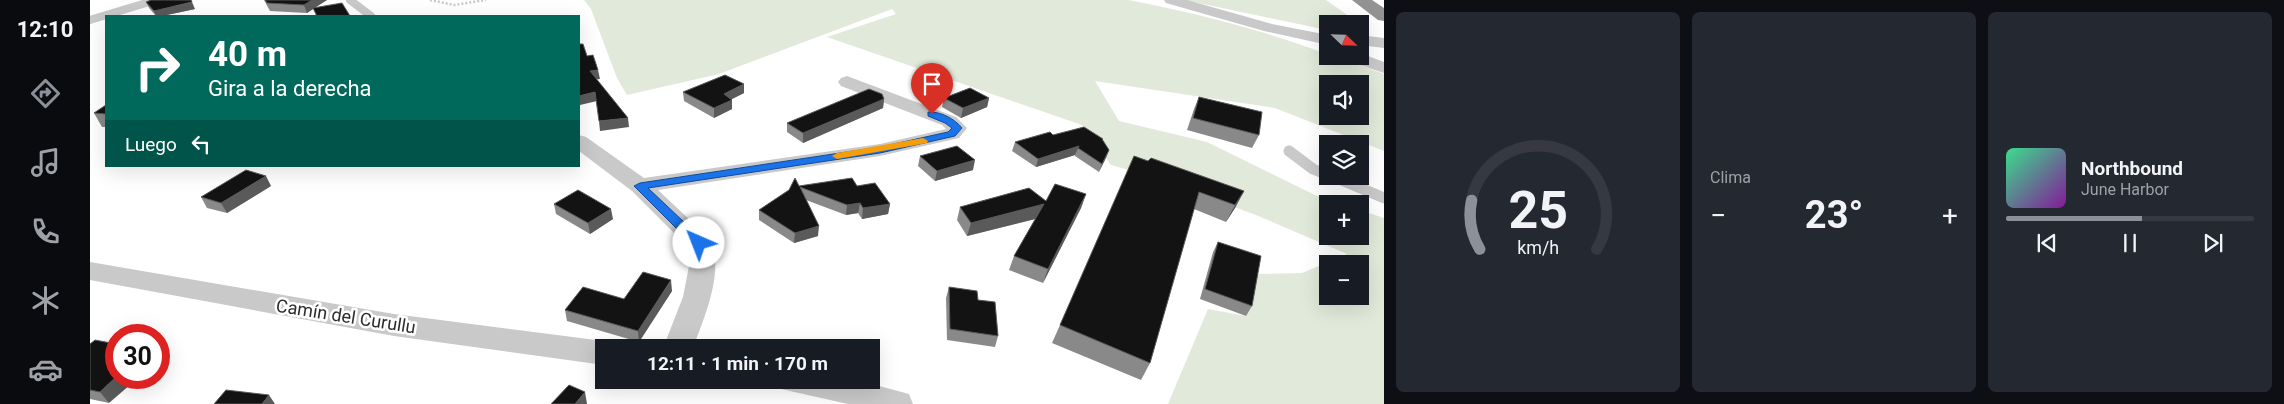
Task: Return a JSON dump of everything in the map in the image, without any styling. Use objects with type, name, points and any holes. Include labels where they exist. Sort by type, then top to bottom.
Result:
[{"type":"highway","points":[[1360,0],[1384,16]]},
{"type":"street","points":[[1170,0],[1319,37]]},
{"type":"street","points":[[1276,26],[1319,31]]},
{"type":"street","points":[[1276,26],[1319,44]]},
{"type":"street","points":[[1369,40],[1384,43]]},
{"type":"street","points":[[1369,63],[1384,68]]},
{"type":"street","points":[[640,186],[889,148],[952,134],[958,128],[949,121],[847,82]]},
{"type":"street","points":[[580,141],[640,186],[699,243],[702,266],[697,297],[681,339]]},
{"type":"street","name":"Camín del Curullu","points":[[90,271],[394,326],[595,352]]},
{"type":"street","points":[[841,389],[897,404]]},
{"type":"lane","points":[[106,15],[156,0]]},
{"type":"lane","points":[[350,0],[370,15]]},
{"type":"lane","points":[[90,20],[105,15]]},
{"type":"lane","points":[[1289,151],[1319,170]]},
{"type":"lane","points":[[1353,185],[1384,198]]},
{"type":"path","points":[[430,0],[454,5],[486,0]]},
{"type":"green space","points":[[584,0],[1128,0],[1204,16],[1303,45],[1319,51],[1319,65],[1359,65],[1384,74],[1384,151],[1369,145],[1369,135],[1343,135],[1275,108],[1095,81],[1119,121],[1207,142],[1319,196],[1319,242],[1256,215],[1144,174],[1111,165],[1082,125],[827,37],[896,14],[892,9],[719,74],[627,95],[617,78],[591,9]]},
{"type":"green space","points":[[1184,0],[1326,0],[1347,15],[1319,15],[1319,28]]},
{"type":"green space","points":[[1369,213],[1384,218],[1384,404],[1168,404],[1208,309],[1246,316],[1254,274],[1302,273],[1319,266],[1319,305],[1369,305],[1369,255],[1345,255],[1347,254],[1326,245],[1369,245]]},
{"type":"building","points":[[151,0],[191,0],[192,2],[154,11],[146,2]]},
{"type":"building","points":[[265,0],[312,0],[304,5],[267,3]]},
{"type":"building","points":[[342,3],[349,15],[316,15],[313,8]]},
{"type":"building","points":[[580,44],[583,44],[587,56],[593,55],[598,70],[590,71],[628,118],[599,121],[595,92],[580,96]]},
{"type":"building","points":[[725,75],[744,84],[724,94],[732,100],[714,108],[683,92]]},
{"type":"building","points":[[970,88],[989,98],[963,108],[944,98]]},
{"type":"building","points":[[869,89],[882,94],[884,99],[803,133],[787,123]]},
{"type":"building","points":[[1199,97],[1262,112],[1259,135],[1193,118]]},
{"type":"building","points":[[105,106],[105,114],[94,113]]},
{"type":"building","points":[[1084,127],[1103,139],[1109,150],[1102,164],[1078,148],[1079,146],[1038,159],[1015,142],[1050,132],[1053,135]]},
{"type":"building","points":[[957,146],[975,160],[937,171],[920,156]]},
{"type":"building","points":[[1134,156],[1148,161],[1151,158],[1244,191],[1235,205],[1199,192],[1150,363],[1060,325]]},
{"type":"building","points":[[246,170],[266,176],[221,203],[201,197]]},
{"type":"building","points":[[795,178],[799,186],[852,178],[857,186],[875,183],[890,204],[863,208],[860,203],[847,205],[800,187],[819,226],[795,233],[759,210],[789,190]]},
{"type":"building","points":[[1055,184],[1086,194],[1048,269],[1014,256],[1044,204],[971,223],[960,207],[1029,188],[1046,201]]},
{"type":"building","points":[[578,190],[611,209],[588,223],[554,204]]},
{"type":"building","points":[[1218,242],[1261,256],[1252,306],[1205,289]]},
{"type":"building","points":[[643,272],[671,280],[638,331],[565,310],[583,287],[624,299]]},
{"type":"building","points":[[949,287],[977,291],[978,300],[995,302],[998,336],[950,329]]},
{"type":"building","points":[[95,340],[105,342],[105,387],[100,392],[90,390],[90,344]]},
{"type":"building","points":[[569,385],[585,392],[575,404],[551,404]]},
{"type":"building","points":[[226,390],[269,395],[262,404],[214,404]]},
{"type":"slow traffic","points":[[837,156],[923,141]]},
{"type":"route","points":[[699,243],[640,186],[880,150],[952,134],[958,128],[949,121],[932,114]]}]
